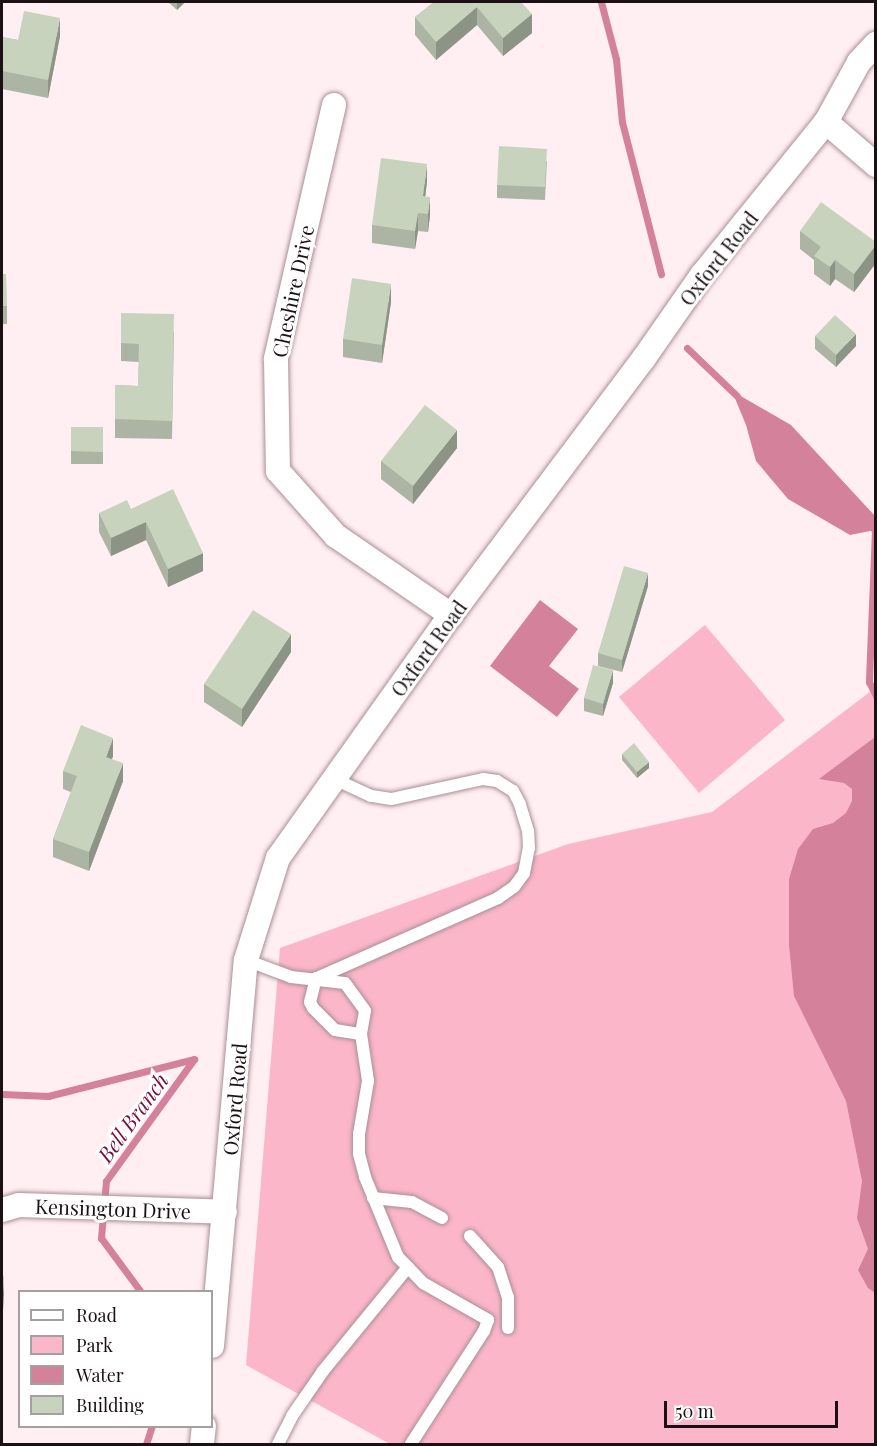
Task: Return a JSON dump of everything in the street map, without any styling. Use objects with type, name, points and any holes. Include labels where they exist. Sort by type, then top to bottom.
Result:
[{"type":"street","name":"Oxford Road","points":[[213,1336],[246,960],[278,858],[451,615],[644,357],[702,275],[826,122],[859,62],[876,44]]},
{"type":"street","name":"Cheshire Drive","points":[[334,105],[276,359],[278,471],[336,536],[451,615]]},
{"type":"street","points":[[826,122],[876,165]]},
{"type":"street","name":"Kensington Drive","points":[[2,1210],[19,1205],[225,1212]]},
{"type":"street","points":[[202,1444],[204,1428]]},
{"type":"lane","points":[[316,978],[498,898],[514,887],[525,873],[529,848],[528,831],[520,804],[513,791],[497,781],[483,779],[390,799],[371,796],[334,779]]},
{"type":"lane","points":[[246,960],[291,977],[345,983],[365,1011],[361,1034],[368,1081],[359,1134],[359,1154],[373,1198],[398,1257],[423,1283],[488,1320],[484,1331],[411,1444]]},
{"type":"lane","points":[[316,978],[310,1002],[314,1008],[336,1030],[361,1034]]},
{"type":"lane","points":[[373,1198],[412,1202],[442,1218]]},
{"type":"lane","points":[[470,1236],[498,1267],[508,1297],[508,1328]]},
{"type":"lane","points":[[278,1444],[292,1416],[323,1371],[408,1267]]},
{"type":"green space","points":[[705,625],[785,720],[699,793],[619,697]]},
{"type":"green space","points":[[875,688],[875,1444],[390,1444],[246,1365],[280,948],[568,844],[712,812]]},
{"type":"water","points":[[732,391],[791,425],[875,516],[875,530],[850,535],[788,499],[756,461],[746,425]]},
{"type":"water","points":[[540,600],[578,629],[549,666],[579,689],[557,717],[490,666]]},
{"type":"water","points":[[875,737],[875,1293],[868,1288],[858,1270],[868,1249],[857,1218],[862,1181],[846,1101],[794,996],[789,945],[789,879],[798,849],[813,829],[833,823],[846,813],[852,801],[852,789],[844,783],[819,779]]},
{"type":"building","points":[[434,2],[521,2],[532,14],[503,38],[477,7],[436,42],[415,17]]},
{"type":"building","points":[[24,11],[60,18],[48,80],[2,71],[2,37],[18,40]]},
{"type":"building","points":[[499,146],[547,149],[545,187],[497,185]]},
{"type":"building","points":[[381,158],[427,164],[423,196],[430,197],[428,214],[418,213],[415,231],[372,225]]},
{"type":"building","points":[[821,202],[876,242],[854,274],[835,260],[830,267],[814,256],[821,247],[800,231]]},
{"type":"building","points":[[2,274],[6,274],[7,306],[2,306]]},
{"type":"building","points":[[352,278],[391,284],[382,345],[343,339]]},
{"type":"building","points":[[121,313],[174,314],[172,421],[115,419],[115,385],[138,386],[139,344],[121,343]]},
{"type":"building","points":[[835,315],[856,334],[836,355],[815,336]]},
{"type":"building","points":[[425,405],[457,430],[413,486],[381,461]]},
{"type":"building","points":[[71,427],[103,427],[103,452],[71,451]]},
{"type":"building","points":[[173,489],[203,553],[168,569],[146,522],[111,538],[99,513],[127,500],[131,509]]},
{"type":"building","points":[[624,566],[648,573],[622,660],[598,653]]},
{"type":"building","points":[[253,610],[291,634],[242,709],[204,684]]},
{"type":"building","points":[[593,665],[613,670],[603,704],[584,698]]},
{"type":"building","points":[[81,725],[113,738],[106,757],[123,763],[89,852],[53,839],[77,776],[63,771]]},
{"type":"building","points":[[634,743],[649,762],[637,772],[622,754]]},
{"type":"building","points":[[2,1275],[4,1276],[2,1311]]},
{"type":"waterway","points":[[601,2],[616,59],[622,122],[661,274]]},
{"type":"waterway","points":[[687,348],[737,396]]},
{"type":"waterway","points":[[870,525],[875,530],[869,682],[876,696]]},
{"type":"waterway","points":[[2,1094],[48,1096],[194,1059]]},
{"type":"waterway","name":"Bell Branch","points":[[140,1290],[101,1238],[106,1181],[194,1059]]},
{"type":"waterway","name":"Bell Branch","points":[[146,1444],[151,1428]]}]
